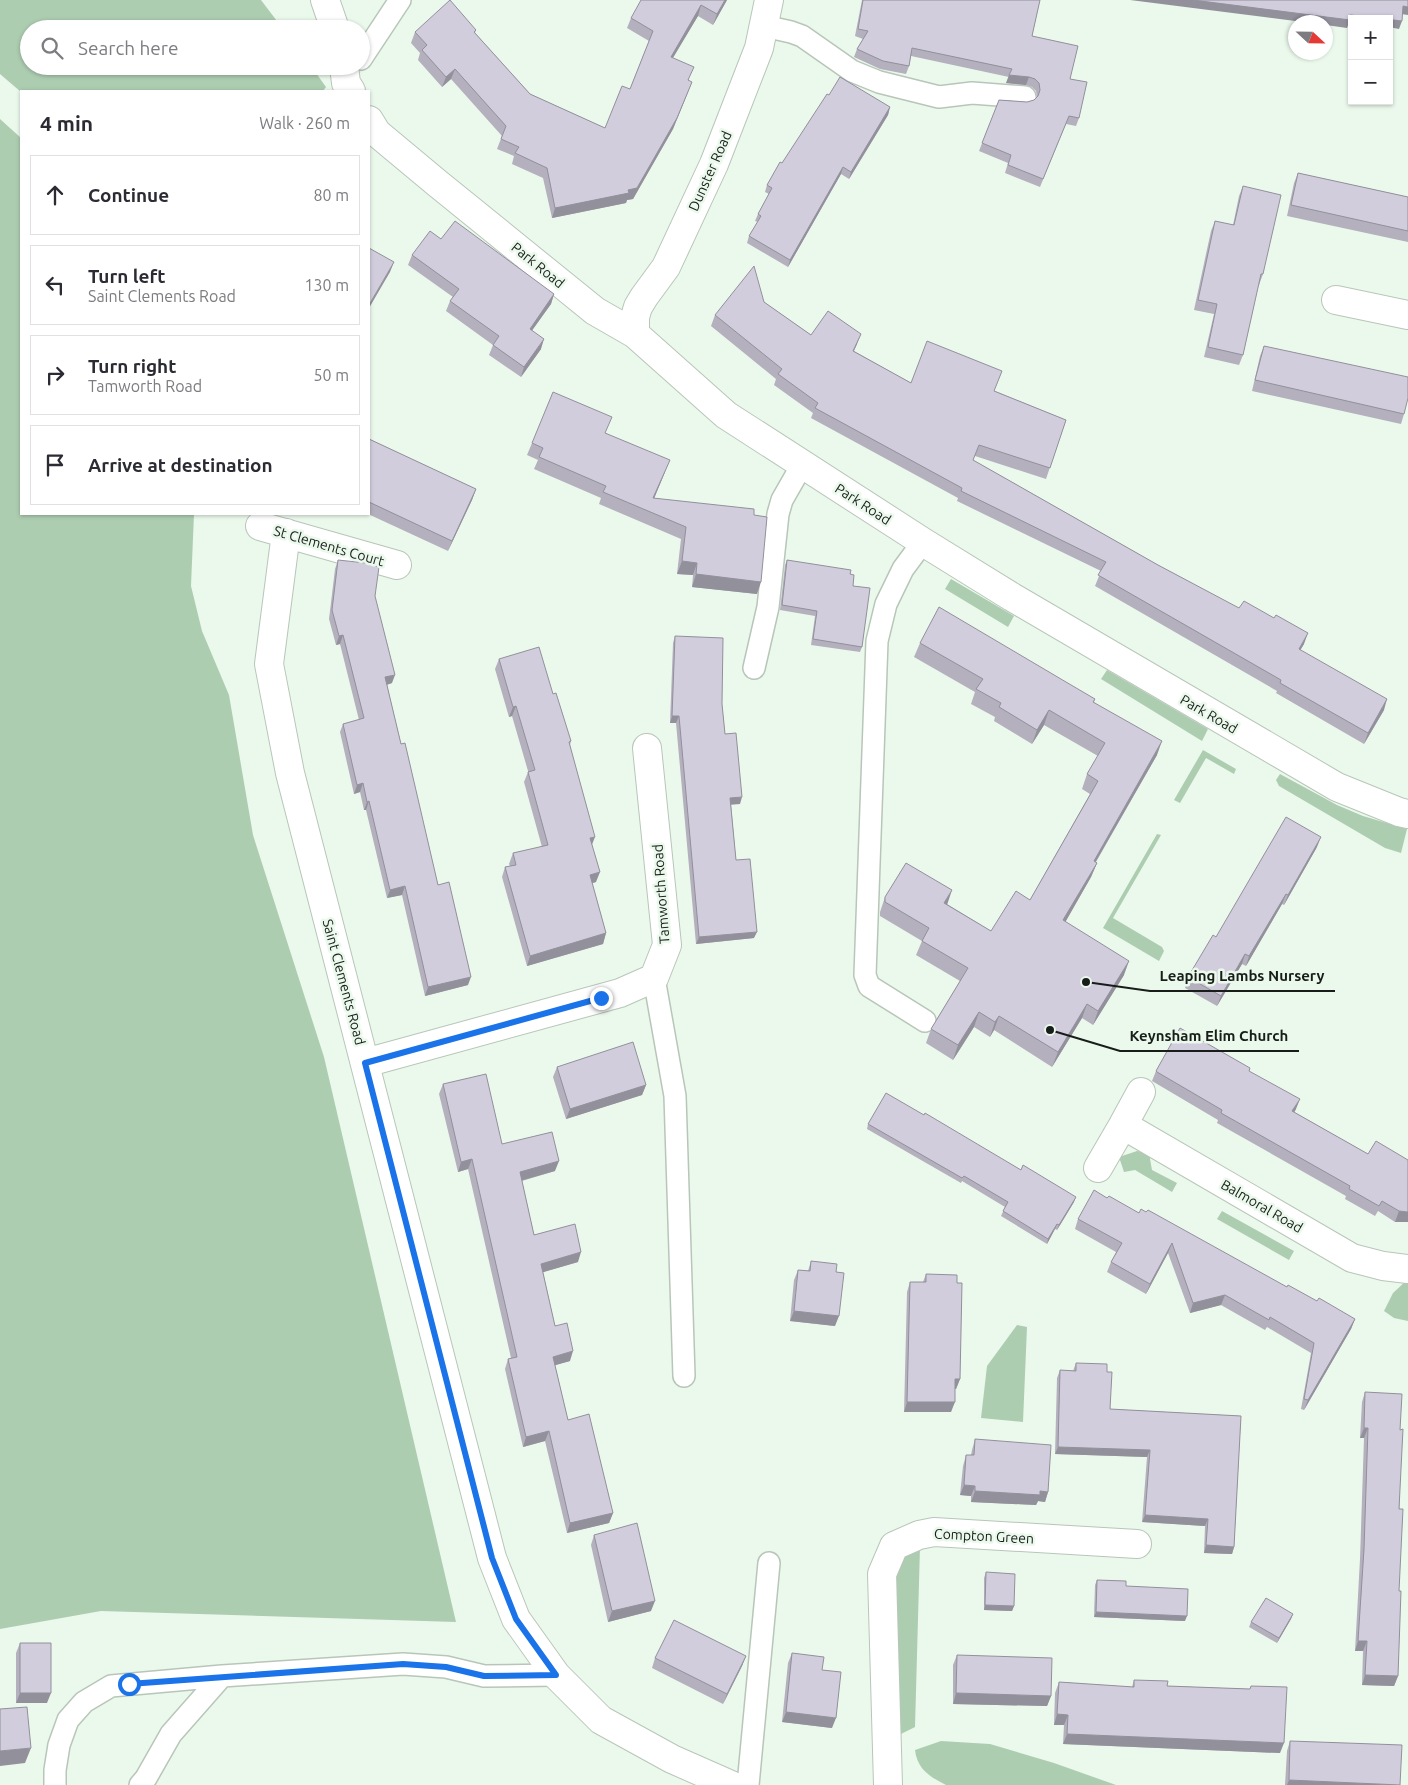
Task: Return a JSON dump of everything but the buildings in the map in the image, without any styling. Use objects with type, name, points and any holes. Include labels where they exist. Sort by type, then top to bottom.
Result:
[{"type":"street","points":[[325,0],[332,20]]},
{"type":"street","name":"Dunster Road","points":[[635,334],[635,317],[638,307],[666,267],[714,164],[759,48],[767,13]]},
{"type":"street","name":"Park Road","points":[[370,122],[377,133],[587,305],[635,334],[726,415],[922,542],[1020,602],[1336,787],[1408,814]]},
{"type":"street","points":[[1336,300],[1408,315]]},
{"type":"street","name":"St Clements Court","points":[[260,526],[397,565]]},
{"type":"street","name":"Saint Clements Road","points":[[286,533],[269,664],[290,773],[492,1558],[516,1619],[556,1675],[600,1720],[672,1759],[732,1785]]},
{"type":"street","name":"Tamworth Road","points":[[648,748],[667,944],[654,978]]},
{"type":"street","points":[[365,1063],[620,994],[654,978]]},
{"type":"street","points":[[1098,1168],[1141,1092]]},
{"type":"street","name":"Balmoral Road","points":[[1123,1126],[1352,1258],[1383,1266],[1408,1269]]},
{"type":"street","name":"Compton Green","points":[[888,1785],[882,1574],[894,1546],[919,1535],[934,1532],[1137,1544]]},
{"type":"lane","points":[[370,45],[400,0]]},
{"type":"lane","points":[[767,13],[791,32],[802,36],[852,72],[879,82],[939,97],[972,92],[1025,98]]},
{"type":"lane","points":[[754,668],[768,607],[778,514],[782,500],[802,465]]},
{"type":"lane","points":[[922,542],[903,569],[886,604],[877,641],[865,975],[869,986],[925,1021]]},
{"type":"lane","points":[[654,978],[676,1096],[684,1376]]},
{"type":"lane","points":[[748,1785],[769,1563]]},
{"type":"lane","points":[[54,1785],[59,1745],[68,1720],[84,1702],[111,1686],[222,1676],[403,1664],[446,1667],[484,1676],[556,1675]]},
{"type":"lane","points":[[140,1785],[171,1734],[222,1676]]},
{"type":"green space","points":[[0,0],[261,0],[276,20],[20,20],[20,75],[317,75],[326,87],[324,90],[20,91],[0,74]]},
{"type":"green space","points":[[0,119],[20,137],[20,515],[194,515],[191,586],[202,631],[229,695],[253,835],[324,1057],[456,1622],[101,1611],[0,1629]]},
{"type":"green space","points":[[951,579],[1014,616],[1008,627],[945,589]]},
{"type":"green space","points":[[1107,670],[1208,729],[1202,741],[1101,679]]},
{"type":"green space","points":[[1203,750],[1236,769],[1234,774],[1206,758],[1180,803],[1174,800]]},
{"type":"green space","points":[[1280,774],[1337,805],[1363,816],[1407,829],[1401,853],[1385,848],[1279,786],[1276,780]]},
{"type":"green space","points":[[1157,834],[1161,835],[1113,918],[1162,947],[1164,951],[1159,961],[1103,928]]},
{"type":"green space","points":[[1137,1151],[1149,1153],[1152,1170],[1177,1183],[1172,1192],[1135,1170],[1124,1172],[1119,1157]]},
{"type":"green space","points":[[1222,1211],[1294,1251],[1289,1260],[1217,1219]]},
{"type":"green space","points":[[1407,1280],[1408,1321],[1394,1318],[1384,1311],[1393,1293]]},
{"type":"green space","points":[[1017,1325],[1027,1327],[1023,1422],[981,1418],[987,1366]]},
{"type":"green space","points":[[920,1547],[915,1727],[899,1735],[895,1574],[904,1557]]},
{"type":"green space","points":[[941,1741],[990,1744],[1054,1763],[1116,1785],[946,1785],[925,1772],[918,1762],[915,1750]]},
{"type":"place","name":"Leaping Lambs Nursery","points":[[1086,982]]},
{"type":"place","name":"Keynsham Elim Church","points":[[1050,1030]]},
{"type":"route","points":[[129,1684],[403,1664],[446,1667],[484,1676],[556,1675],[516,1619],[492,1558],[365,1063],[601,998]]}]
